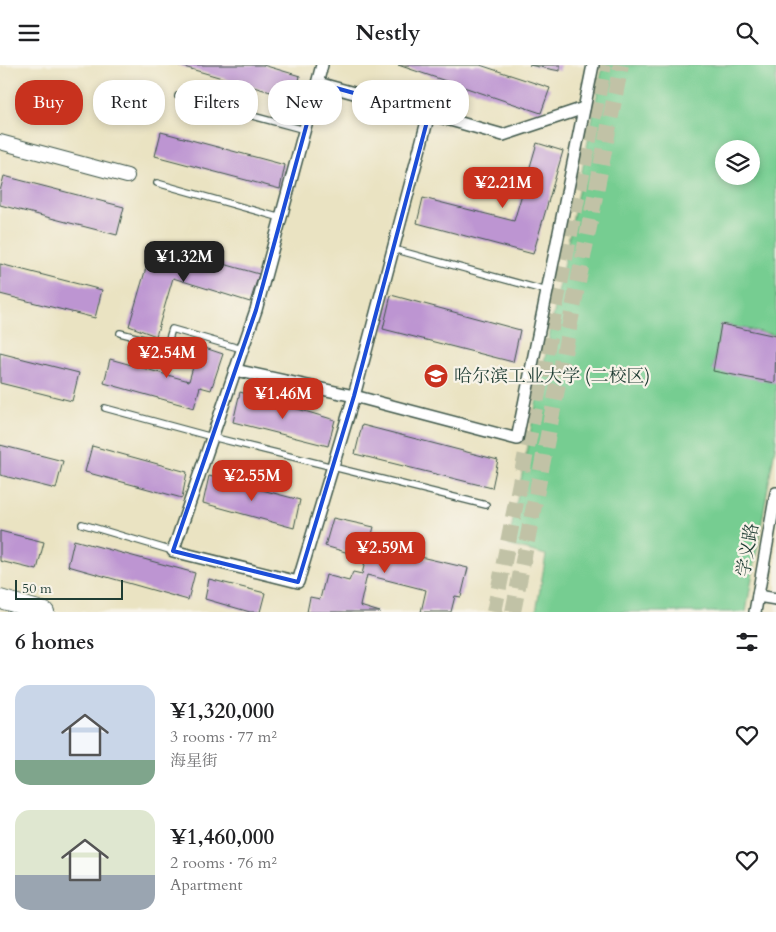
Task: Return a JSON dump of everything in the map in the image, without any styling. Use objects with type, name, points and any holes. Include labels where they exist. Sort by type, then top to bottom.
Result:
[{"type":"main road","points":[[0,599],[45,612]]},
{"type":"street","points":[[319,80],[322,65]]},
{"type":"street","points":[[235,370],[354,396],[517,439],[592,65]]},
{"type":"street","points":[[468,125],[503,135],[584,108]]},
{"type":"street","points":[[305,125],[256,310],[173,551],[298,582],[354,396],[426,125]]},
{"type":"street","points":[[0,142],[127,176]]},
{"type":"street","name":"学义路","points":[[755,612],[776,493]]},
{"type":"street","points":[[758,595],[776,599]]},
{"type":"lane","points":[[258,118],[304,130]]},
{"type":"lane","points":[[157,183],[281,217]]},
{"type":"lane","points":[[393,249],[547,291]]},
{"type":"lane","points":[[120,333],[167,345],[172,329],[242,349]]},
{"type":"lane","points":[[105,408],[212,437],[486,505]]},
{"type":"lane","points":[[82,524],[173,551]]},
{"type":"highlighted area","points":[[318,83],[429,114],[354,396],[298,582],[173,551],[256,310]]},
{"type":"green space","points":[[603,65],[776,65],[776,335],[721,324],[713,370],[776,383],[776,442],[746,612],[536,612],[546,555],[508,545]]},
{"type":"building","points":[[177,65],[263,65],[300,76],[299,80],[268,80],[268,91],[258,88],[258,80],[229,80]]},
{"type":"building","points":[[398,65],[480,65],[550,88],[541,113],[469,89],[469,80],[443,80]]},
{"type":"building","points":[[529,65],[560,65],[560,71]]},
{"type":"building","points":[[161,132],[285,165],[280,189],[155,156]]},
{"type":"building","points":[[537,143],[563,151],[533,254],[417,223],[423,198],[514,221]]},
{"type":"building","points":[[4,176],[124,207],[117,235],[0,205],[0,191]]},
{"type":"building","points":[[153,244],[259,274],[250,302],[173,278],[156,336],[129,326]]},
{"type":"building","points":[[0,264],[102,290],[95,318],[0,294]]},
{"type":"building","points":[[391,295],[520,330],[513,362],[383,329]]},
{"type":"building","points":[[721,324],[776,336],[775,383],[713,371]]},
{"type":"building","points":[[199,346],[223,354],[211,390],[200,387],[194,408],[104,383],[110,359],[189,381]]},
{"type":"building","points":[[0,353],[79,373],[72,401],[0,383]]},
{"type":"building","points":[[240,392],[335,420],[328,446],[233,422]]},
{"type":"building","points":[[362,425],[498,460],[492,488],[355,454]]},
{"type":"building","points":[[0,445],[63,461],[56,489],[0,475]]},
{"type":"building","points":[[92,446],[187,472],[182,498],[85,472]]},
{"type":"building","points":[[209,476],[300,500],[294,528],[203,503]]},
{"type":"building","points":[[333,518],[374,527],[369,545],[468,568],[461,597],[455,596],[451,612],[421,612],[426,590],[367,575],[360,606],[380,612],[307,612],[310,597],[320,599],[326,575],[349,581],[353,572],[362,574],[366,558],[325,546]]},
{"type":"building","points":[[0,531],[44,542],[37,570],[0,561]]},
{"type":"building","points":[[74,540],[195,573],[188,600],[68,566]]},
{"type":"building","points":[[209,579],[265,593],[260,612],[250,612],[205,599]]},
{"type":"tunnel","points":[[494,612],[604,65]]},
{"type":"tunnel","points":[[513,612],[621,65]]},
{"type":"place","name":"哈尔滨工业大学 (二校区)","points":[[436,376]]}]
